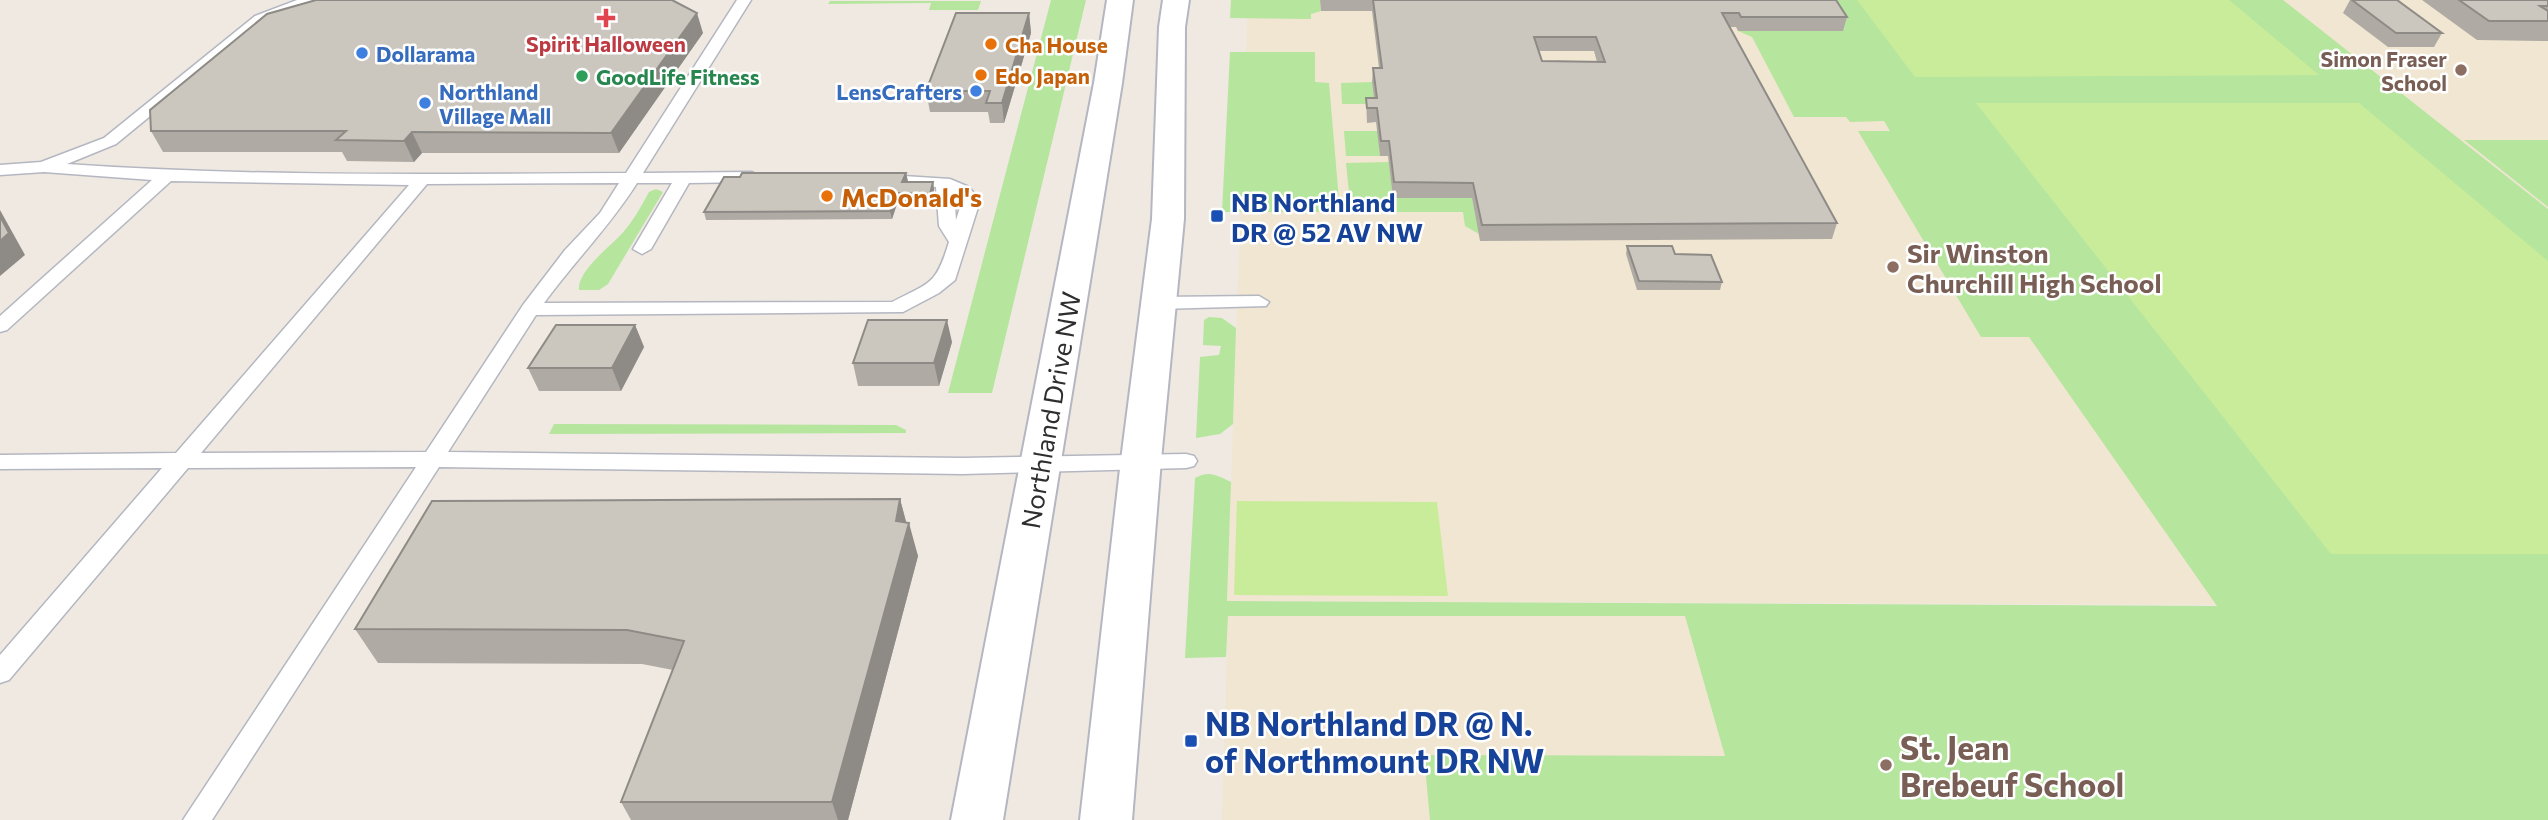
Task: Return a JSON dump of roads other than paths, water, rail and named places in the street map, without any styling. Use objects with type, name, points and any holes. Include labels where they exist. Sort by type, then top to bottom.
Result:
[{"type":"street","name":"Northland Drive NW","points":[[977,820],[1108,83],[1120,0]]},
{"type":"street","points":[[1106,820],[1141,460],[1168,219],[1172,27],[1175,0]]},
{"type":"lane","points":[[44,167],[110,141],[260,19],[310,0]]},
{"type":"lane","points":[[197,820],[530,309],[571,254],[607,216],[744,0]]},
{"type":"lane","points":[[0,170],[44,167],[167,176],[422,180],[776,177]]},
{"type":"lane","points":[[0,326],[167,176]]},
{"type":"lane","points":[[642,248],[684,177]]},
{"type":"lane","points":[[530,309],[896,309],[942,283],[947,276],[971,201],[968,194],[961,189],[944,183],[868,178]]},
{"type":"lane","points":[[0,673],[422,180]]},
{"type":"lane","points":[[944,183],[948,226],[958,241]]},
{"type":"lane","points":[[1158,303],[1259,302]]},
{"type":"lane","points":[[0,462],[430,459],[942,466],[1186,461]]},
{"type":"place","name":"Spirit Halloween","points":[[606,18]]},
{"type":"place","name":"Cha House","points":[[991,44]]},
{"type":"place","name":"Dollarama","points":[[362,53]]},
{"type":"place","name":"Simon Fraser School","points":[[2461,70]]},
{"type":"place","name":"Edo Japan","points":[[981,75]]},
{"type":"place","name":"GoodLife Fitness","points":[[582,76]]},
{"type":"place","name":"LensCrafters","points":[[976,91]]},
{"type":"place","name":"Northland Village Mall","points":[[425,103]]},
{"type":"place","name":"McDonald's","points":[[827,196]]},
{"type":"place","name":"NB Northland DR @ 52 AV NW","points":[[1217,216]]},
{"type":"place","name":"Sir Winston Churchill High School","points":[[1893,267]]},
{"type":"place","name":"NB Northland DR @ N. of Northmount DR NW","points":[[1191,741]]},
{"type":"place","name":"St. Jean Brebeuf School","points":[[1886,765]]}]
